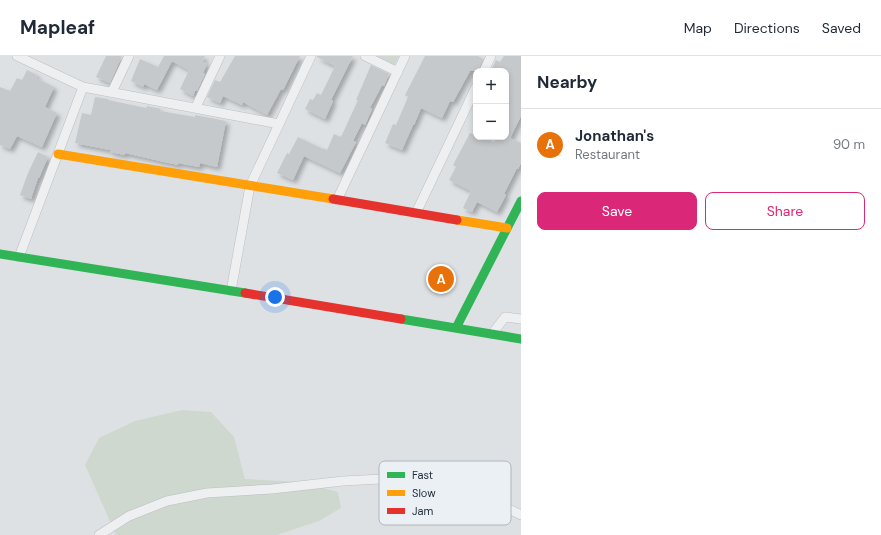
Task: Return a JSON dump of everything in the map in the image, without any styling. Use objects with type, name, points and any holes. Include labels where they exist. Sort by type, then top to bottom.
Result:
[{"type":"street","points":[[17,56],[34,60],[83,87],[196,107],[279,124]]},
{"type":"street","points":[[112,92],[129,56]]},
{"type":"street","points":[[196,107],[220,56]]},
{"type":"street","points":[[231,291],[250,186],[311,56]]},
{"type":"street","points":[[365,56],[398,72]]},
{"type":"street","points":[[337,200],[405,56]]},
{"type":"street","points":[[485,68],[491,56]]},
{"type":"street","points":[[19,257],[83,87]]},
{"type":"street","points":[[416,213],[473,93]]},
{"type":"street","points":[[58,154],[507,228]]},
{"type":"street","points":[[456,328],[521,201]]},
{"type":"street","points":[[0,254],[456,328],[521,340]]},
{"type":"street","points":[[492,334],[504,317],[521,319]]},
{"type":"street","points":[[99,535],[129,516],[168,501],[208,493],[379,479]]},
{"type":"street","points":[[511,510],[521,515]]},
{"type":"shaded area","points":[[371,56],[399,56],[395,64],[390,65]]},
{"type":"shaded area","points":[[182,410],[211,412],[234,437],[245,479],[301,482],[338,492],[341,508],[319,521],[277,535],[116,535],[85,465],[99,438],[135,421]]},
{"type":"building","points":[[106,56],[122,56],[110,83],[96,77]]},
{"type":"building","points":[[164,56],[205,56],[202,61],[207,64],[203,73],[205,74],[193,96],[180,89],[189,70],[172,61],[157,90],[144,84],[143,87],[131,81],[140,59],[158,67]]},
{"type":"building","points":[[235,56],[300,56],[283,90],[281,89],[267,115],[243,102],[242,105],[223,96],[220,103],[207,97],[215,80],[220,82]]},
{"type":"building","points":[[317,56],[353,56],[331,100],[333,101],[325,119],[305,109],[310,99],[313,100],[317,93],[321,95],[335,66]]},
{"type":"building","points":[[425,56],[478,56],[483,59],[479,68],[473,68],[473,71],[470,71],[453,102],[450,101],[442,118],[421,108],[402,150],[385,143],[393,124],[396,125],[408,97],[405,95]]},
{"type":"building","points":[[504,56],[521,56],[521,116],[510,138],[521,143],[521,163],[504,194],[506,195],[497,212],[477,202],[472,212],[463,208],[471,191],[449,180],[456,167],[453,165],[470,133],[473,134],[473,140],[490,140],[494,142],[495,140],[509,140],[509,68],[492,68],[496,60],[500,62]]},
{"type":"building","points":[[371,65],[389,74],[384,86],[382,85],[370,108],[372,109],[365,125],[362,123],[353,141],[356,142],[340,173],[304,156],[293,180],[277,173],[287,153],[289,154],[298,137],[327,150],[334,134],[341,137],[358,100],[356,100]]},
{"type":"building","points":[[27,70],[37,75],[36,78],[54,87],[45,107],[57,113],[42,147],[17,136],[10,149],[0,145],[0,87],[10,91],[17,78],[22,80]]},
{"type":"building","points":[[95,97],[146,108],[147,106],[161,109],[160,111],[195,117],[195,115],[226,121],[217,167],[200,163],[199,167],[178,163],[178,165],[125,153],[125,155],[110,152],[110,150],[75,143],[82,113],[91,115]]},
{"type":"building","points":[[38,152],[48,157],[38,178],[31,199],[20,195]]},
{"type":"traffic: fast","points":[[456,328],[521,201]]},
{"type":"traffic: fast","points":[[0,254],[245,293]]},
{"type":"traffic: fast","points":[[401,319],[521,339]]},
{"type":"traffic: slow","points":[[58,154],[333,199]]},
{"type":"traffic: slow","points":[[457,220],[507,228]]},
{"type":"traffic: jam","points":[[333,199],[457,220]]},
{"type":"traffic: jam","points":[[245,293],[401,319]]},
{"type":"place","name":"Jonathan's","points":[[441,279]]}]
